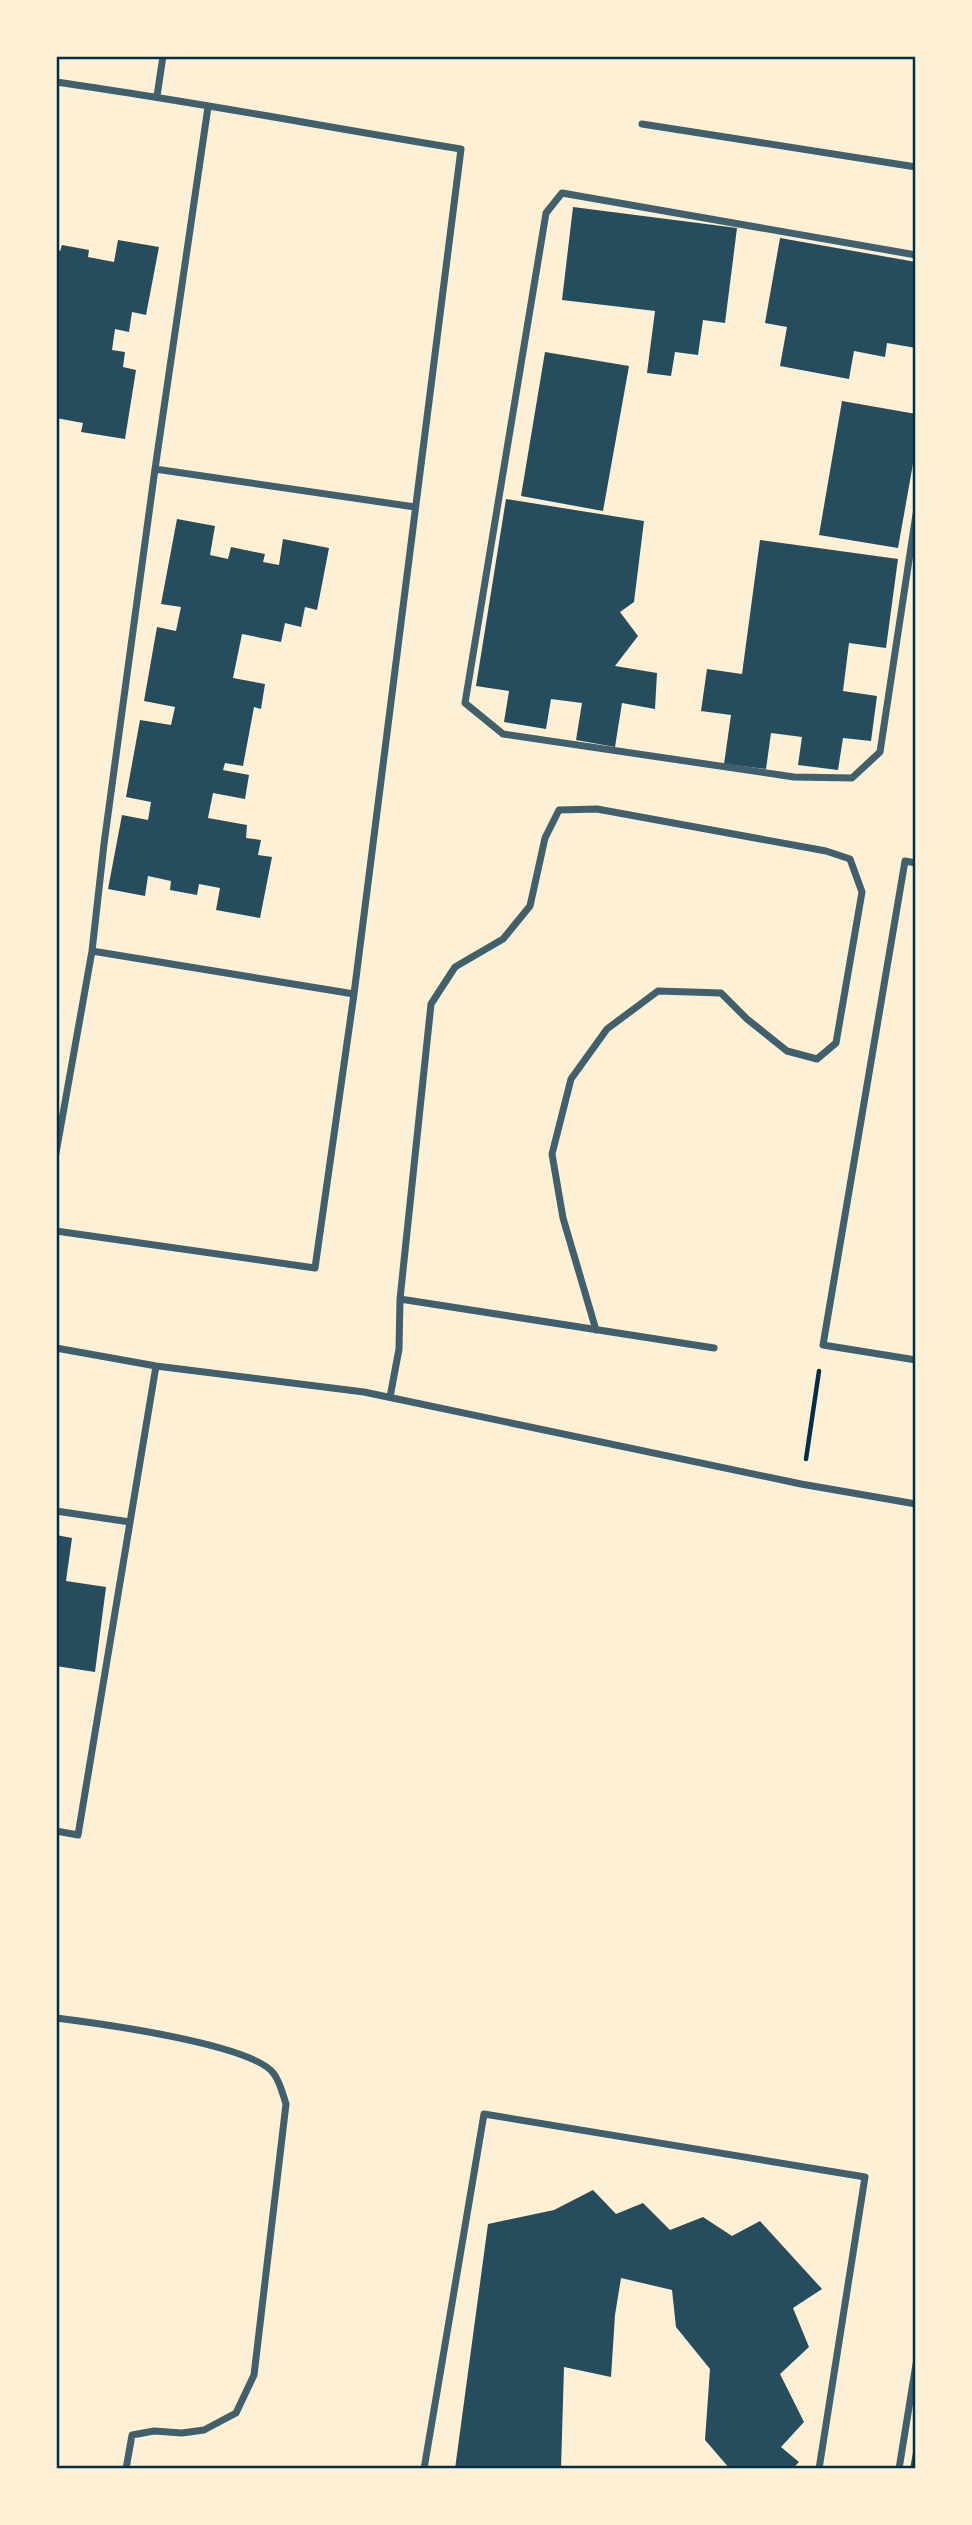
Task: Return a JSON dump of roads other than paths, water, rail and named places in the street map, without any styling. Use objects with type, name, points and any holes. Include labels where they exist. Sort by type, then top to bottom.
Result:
[{"type":"street","points":[[158,96],[163,56]]},
{"type":"street","points":[[56,82],[158,96],[208,107],[461,149],[354,994],[315,1268],[56,1231]]},
{"type":"street","points":[[56,1153],[92,951],[155,469],[208,107]]},
{"type":"street","points":[[642,124],[916,167]]},
{"type":"street","points":[[916,255],[562,193],[546,213],[465,704],[503,734],[794,777],[852,778],[880,752],[916,514]]},
{"type":"street","points":[[155,469],[415,507]]},
{"type":"street","points":[[390,1397],[399,1349],[400,1298],[431,1004],[455,967],[503,939],[530,906],[545,838],[559,810],[597,808],[826,851],[850,859],[862,892],[860,906],[836,1043],[817,1059],[786,1051],[721,993],[658,991],[607,1029],[571,1079],[552,1154],[564,1218],[596,1330]]},
{"type":"street","points":[[916,863],[905,861],[823,1345],[916,1360]]},
{"type":"street","points":[[92,951],[354,994]]},
{"type":"street","points":[[400,1298],[714,1348]]},
{"type":"street","points":[[56,1348],[156,1366],[364,1392],[801,1484],[916,1504]]},
{"type":"street","points":[[56,1831],[78,1835],[156,1366]]},
{"type":"street","points":[[56,1511],[130,1522]]},
{"type":"street","points":[[56,2018],[135,2028],[248,2055],[274,2072],[286,2104],[254,2375],[236,2413],[204,2430],[182,2433],[154,2431],[132,2435],[126,2469]]},
{"type":"street","points":[[424,2469],[484,2114],[865,2177],[819,2469]]},
{"type":"street","points":[[899,2469],[916,2364]]}]
